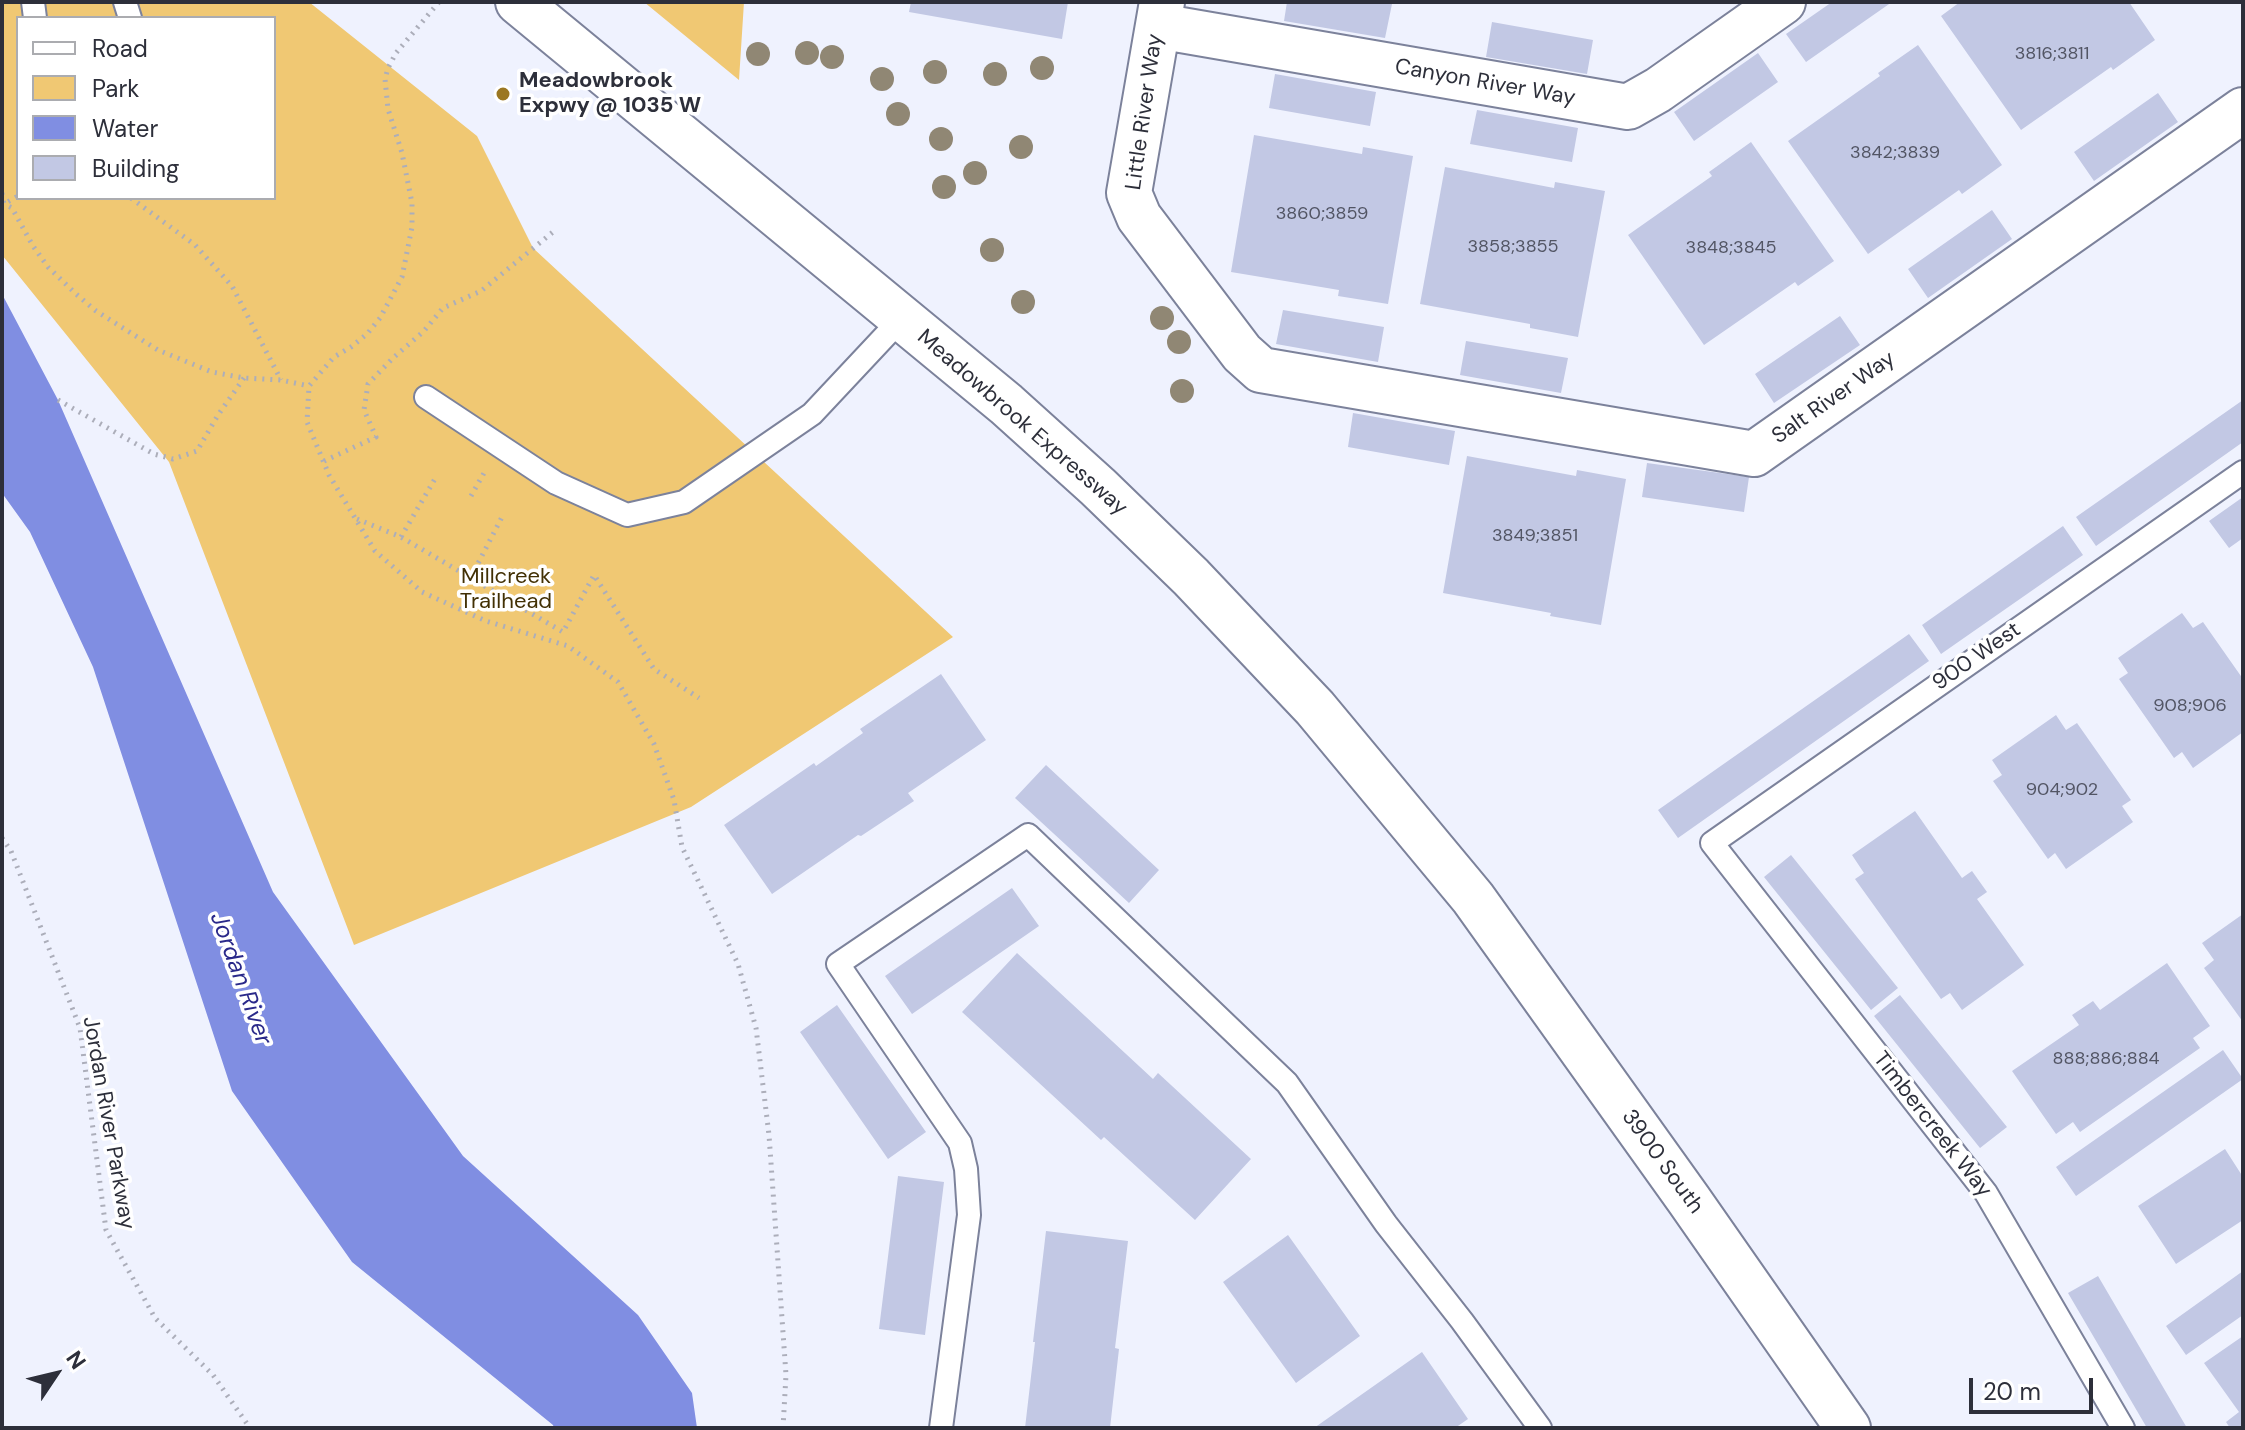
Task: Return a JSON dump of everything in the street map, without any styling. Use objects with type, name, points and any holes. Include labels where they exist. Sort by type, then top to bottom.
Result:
[{"type":"street","name":"Meadowbrook Expressway","points":[[518,2],[1006,404],[1098,487],[1191,577],[1315,708],[1473,898]]},
{"type":"street","name":"Canyon River Way","points":[[1160,14],[1628,107],[1658,90],[1783,2]]},
{"type":"street","name":"Little River Way","points":[[1160,14],[1129,193],[1139,217],[1242,353],[1261,370]]},
{"type":"street","name":"Salt River Way","points":[[1261,370],[1754,454],[2243,110]]},
{"type":"street","name":"3900 South","points":[[1473,898],[1848,1428]]},
{"type":"lane","points":[[426,397],[556,483],[627,515],[684,502],[812,414],[902,318]]},
{"type":"lane","name":"900 West","points":[[1712,843],[2243,472]]},
{"type":"lane","points":[[941,1428],[969,1215],[966,1169],[960,1143],[838,964],[1028,835],[1287,1083],[1386,1224],[1540,1428]]},
{"type":"lane","name":"Timbercreek Way","points":[[1712,843],[1986,1193],[2123,1428]]},
{"type":"path","points":[[439,2],[396,53],[385,79],[388,109],[402,153],[412,203],[412,227],[402,277],[380,318],[367,334],[334,357],[309,386],[307,422],[324,461],[375,551],[422,592],[486,621],[568,646],[618,682],[654,744],[674,800],[682,847],[738,964],[756,1028],[769,1135],[786,1375],[783,1428]]},
{"type":"path","points":[[2,193],[3,203],[12,208],[48,267],[96,311],[158,350],[212,372],[309,386]]},
{"type":"path","points":[[134,200],[195,245],[232,286],[281,380]]},
{"type":"path","points":[[324,461],[376,437],[364,410],[368,384],[393,358],[424,331],[443,308],[481,291],[553,232]]},
{"type":"path","points":[[58,400],[154,454],[173,459],[197,451],[244,378]]},
{"type":"path","points":[[401,537],[436,477]]},
{"type":"path","points":[[471,577],[503,515]]},
{"type":"path","points":[[356,519],[401,537],[563,632],[594,575],[654,669],[699,698]]},
{"type":"path","name":"Jordan River Parkway","points":[[2,838],[11,851],[80,1028],[106,1230],[155,1318],[213,1375],[250,1428]]},
{"type":"green space","name":"Millcreek Trailhead","points":[[2,2],[309,2],[477,136],[533,248],[953,637],[691,807],[354,945],[169,462],[2,255]]},
{"type":"green space","points":[[644,2],[744,2],[739,80]]},
{"type":"water","name":"Jordan River","points":[[2,294],[58,400],[273,892],[463,1156],[638,1315],[692,1393],[697,1428],[554,1428],[352,1262],[232,1091],[93,667],[30,532],[2,493]]},
{"type":"building","points":[[911,2],[1068,2],[1062,39],[909,12]]},
{"type":"building","points":[[1287,2],[1392,4],[1385,38],[1284,21]]},
{"type":"building","points":[[1832,2],[1892,2],[1806,62],[1786,34]]},
{"type":"building","points":[[1960,2],[2129,2],[2155,40],[2021,130],[1941,16]]},
{"type":"building","points":[[1492,22],[1593,40],[1587,74],[1486,57]]},
{"type":"building","points":[[1918,45],[2002,165],[1962,194],[1959,190],[1868,254],[1788,141]]},
{"type":"building","points":[[1758,53],[1778,82],[1694,141],[1674,112]]},
{"type":"building","points":[[1275,74],[1376,92],[1370,126],[1269,108]]},
{"type":"building","points":[[2158,93],[2178,122],[2094,181],[2074,152]]},
{"type":"building","points":[[1477,110],[1578,128],[1572,162],[1470,144]]},
{"type":"building","points":[[1254,135],[1362,154],[1363,147],[1413,156],[1388,304],[1338,296],[1339,290],[1231,272]]},
{"type":"building","points":[[1751,142],[1834,261],[1798,286],[1795,282],[1704,345],[1628,235],[1712,176],[1709,172]]},
{"type":"building","points":[[1445,167],[1554,188],[1555,182],[1605,191],[1578,337],[1530,328],[1530,324],[1420,304]]},
{"type":"building","points":[[1992,210],[2012,239],[1928,298],[1908,269]]},
{"type":"building","points":[[1283,310],[1384,327],[1378,362],[1276,344]]},
{"type":"building","points":[[1840,316],[1860,345],[1774,403],[1755,374]]},
{"type":"building","points":[[1466,341],[1568,358],[1561,393],[1460,375]]},
{"type":"building","points":[[2243,400],[2243,442],[2096,546],[2076,517]]},
{"type":"building","points":[[1353,413],[1455,431],[1449,465],[1348,447]]},
{"type":"building","points":[[1467,456],[1576,476],[1577,470],[1626,479],[1601,625],[1443,593]]},
{"type":"building","points":[[1647,463],[1749,477],[1744,512],[1642,497]]},
{"type":"building","points":[[2243,497],[2243,538],[2229,548],[2209,521]]},
{"type":"building","points":[[2063,526],[2083,555],[1941,654],[1922,625]]},
{"type":"building","points":[[2182,613],[2193,628],[2203,622],[2243,679],[2243,732],[2193,768],[2182,752],[2174,758],[2119,679],[2128,673],[2118,658]]},
{"type":"building","points":[[1909,634],[1929,661],[1678,838],[1658,810]]},
{"type":"building","points":[[941,674],[986,740],[908,793],[914,801],[772,894],[724,825],[814,763],[816,766],[863,733],[860,729]]},
{"type":"building","points":[[2056,715],[2066,730],[2077,723],[2131,800],[2122,806],[2133,822],[2066,869],[2055,853],[2048,859],[1993,781],[2002,775],[1992,760]]},
{"type":"building","points":[[1046,765],[1159,870],[1129,903],[1015,798]]},
{"type":"building","points":[[1915,811],[1962,878],[1972,871],[1987,892],[1977,899],[2024,965],[1962,1010],[1950,993],[1941,999],[1855,879],[1864,873],[1852,855]]},
{"type":"building","points":[[1791,855],[1898,988],[1871,1010],[1764,877]]},
{"type":"building","points":[[1012,888],[1039,926],[912,1014],[885,976]]},
{"type":"building","points":[[2243,914],[2243,1022],[2204,968],[2214,960],[2202,943]]},
{"type":"building","points":[[1017,953],[1153,1079],[1158,1073],[1251,1159],[1195,1220],[1104,1137],[1101,1140],[962,1012]]},
{"type":"building","points":[[2167,963],[2210,1026],[2193,1038],[2200,1048],[2080,1132],[2073,1122],[2056,1134],[2012,1071],[2079,1025],[2072,1015],[2093,1001],[2100,1010]]},
{"type":"building","points":[[1900,995],[2007,1127],[1980,1148],[1874,1016]]},
{"type":"building","points":[[837,1005],[926,1132],[888,1159],[800,1032]]},
{"type":"building","points":[[2223,1050],[2243,1079],[2076,1196],[2056,1167]]},
{"type":"building","points":[[2225,1149],[2243,1177],[2243,1220],[2176,1264],[2138,1206]]},
{"type":"building","points":[[898,1176],[944,1182],[925,1335],[879,1329]]},
{"type":"building","points":[[1046,1231],[1128,1241],[1115,1348],[1119,1349],[1110,1428],[1025,1428]]},
{"type":"building","points":[[1288,1235],[1360,1336],[1296,1383],[1223,1282]]},
{"type":"building","points":[[2243,1271],[2243,1315],[2186,1355],[2166,1326]]},
{"type":"building","points":[[2098,1276],[2187,1428],[2147,1428],[2068,1293]]},
{"type":"building","points":[[2243,1336],[2243,1428],[2230,1428],[2226,1422],[2239,1412],[2204,1363]]},
{"type":"building","points":[[1422,1352],[1468,1419],[1455,1428],[1314,1428]]},
{"type":"place","name":"Meadowbrook Expwy @ 1035 W","points":[[503,94]]}]
